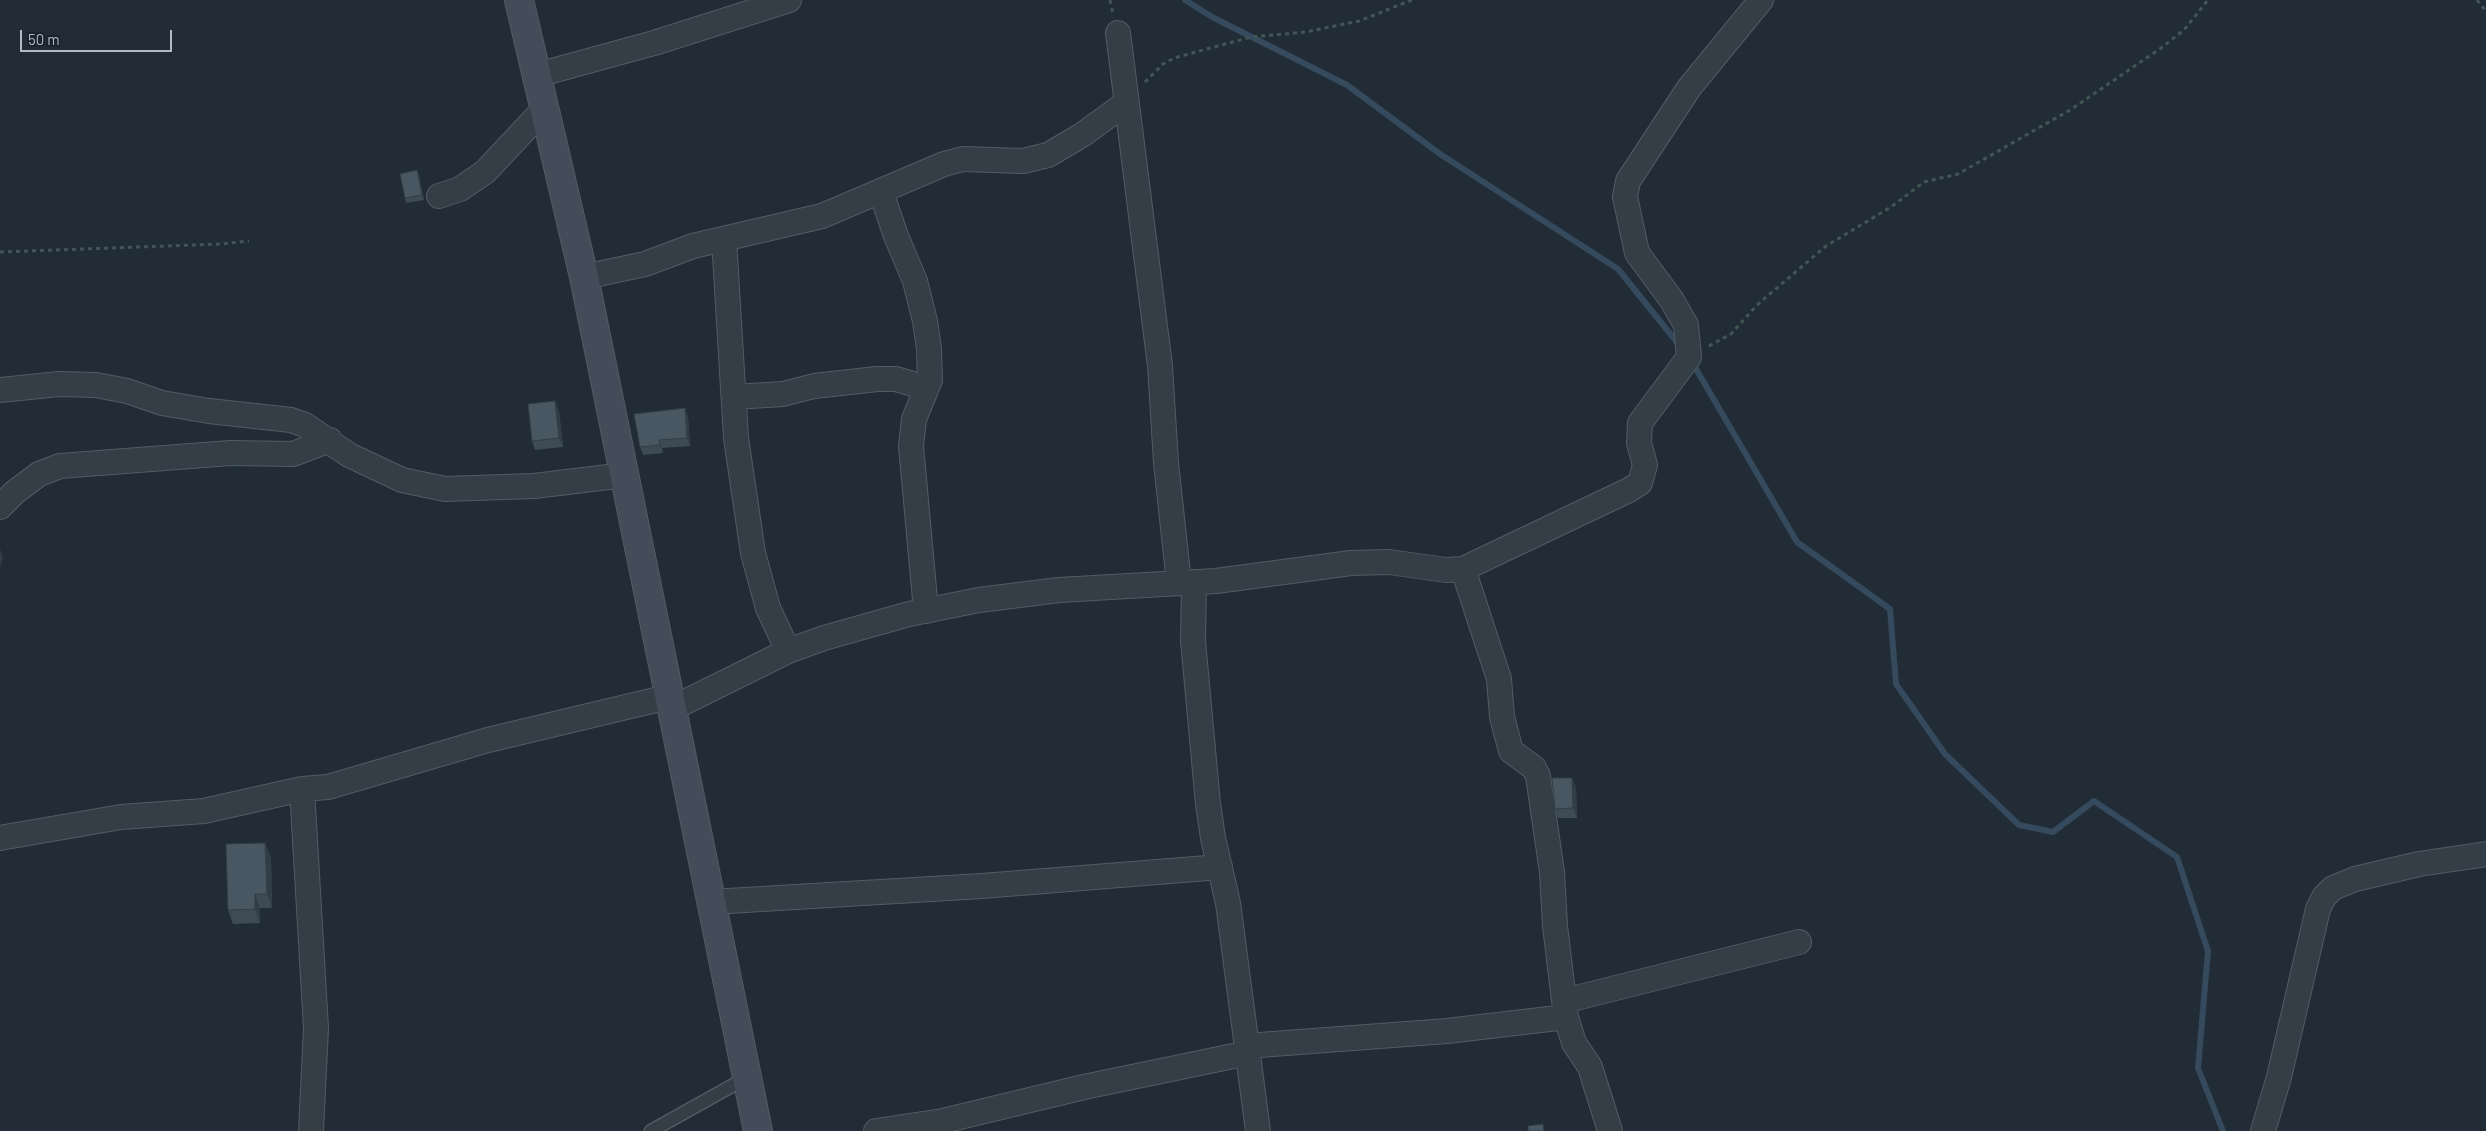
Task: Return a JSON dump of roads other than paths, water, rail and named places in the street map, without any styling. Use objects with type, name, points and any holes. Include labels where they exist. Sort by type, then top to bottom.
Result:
[{"type":"street","points":[[520,0],[584,278],[758,1131]]},
{"type":"street","points":[[537,75],[654,43],[789,0]]},
{"type":"street","points":[[0,838],[121,817],[204,811],[302,789],[328,787],[488,740],[670,703],[788,651],[824,638],[926,611],[979,600],[1059,590],[1186,582],[1216,582],[1351,563],[1389,562],[1446,570],[1463,569],[1640,483],[1645,464],[1639,443],[1640,423],[1689,357],[1686,325],[1671,299],[1637,252],[1625,197],[1628,181],[1689,88],[1761,0]]},
{"type":"street","points":[[1118,33],[1160,366],[1166,463],[1186,582],[1193,641],[1208,804],[1228,903],[1258,1131]]},
{"type":"street","points":[[584,278],[645,264],[693,246],[822,216],[944,164],[963,159],[1022,161],[1048,155],[1082,135],[1126,103]]},
{"type":"street","points":[[439,196],[460,189],[485,172],[545,108]]},
{"type":"street","points":[[881,192],[896,236],[915,281],[925,321],[930,380],[914,418],[911,446],[926,611]]},
{"type":"street","points":[[724,238],[736,438],[753,553],[768,608],[788,651]]},
{"type":"street","points":[[734,398],[783,394],[814,386],[877,379],[896,379],[926,388]]},
{"type":"street","points":[[0,390],[59,384],[96,385],[127,391],[162,403],[209,411],[291,420],[305,425],[330,440],[349,455],[402,480],[445,489],[534,486],[625,475]]},
{"type":"street","points":[[0,507],[38,474],[60,466],[230,453],[293,454],[330,440]]},
{"type":"street","points":[[1463,569],[1499,679],[1502,717],[1511,751],[1514,756],[1534,768],[1538,776],[1552,872],[1555,926],[1565,1009],[1574,1043],[1590,1066],[1610,1131]]},
{"type":"street","points":[[302,789],[316,1028],[311,1131]]},
{"type":"street","points":[[2263,1131],[2279,1077],[2318,909],[2324,897],[2334,888],[2355,879],[2419,864],[2486,854]]},
{"type":"street","points":[[711,902],[982,886],[1220,866]]},
{"type":"street","points":[[876,1131],[943,1122],[1084,1087],[1247,1050],[1437,1032],[1565,1009],[1799,942]]},
{"type":"lane","points":[[651,1131],[746,1078]]},
{"type":"waterway","points":[[1185,0],[1212,17],[1347,85],[1440,154],[1618,269],[1680,346]]},
{"type":"waterway","points":[[1692,362],[1797,542],[1890,609],[1896,684],[1945,754],[2019,825],[2053,832],[2094,801],[2177,857],[2208,951],[2198,1068],[2223,1131]]}]
